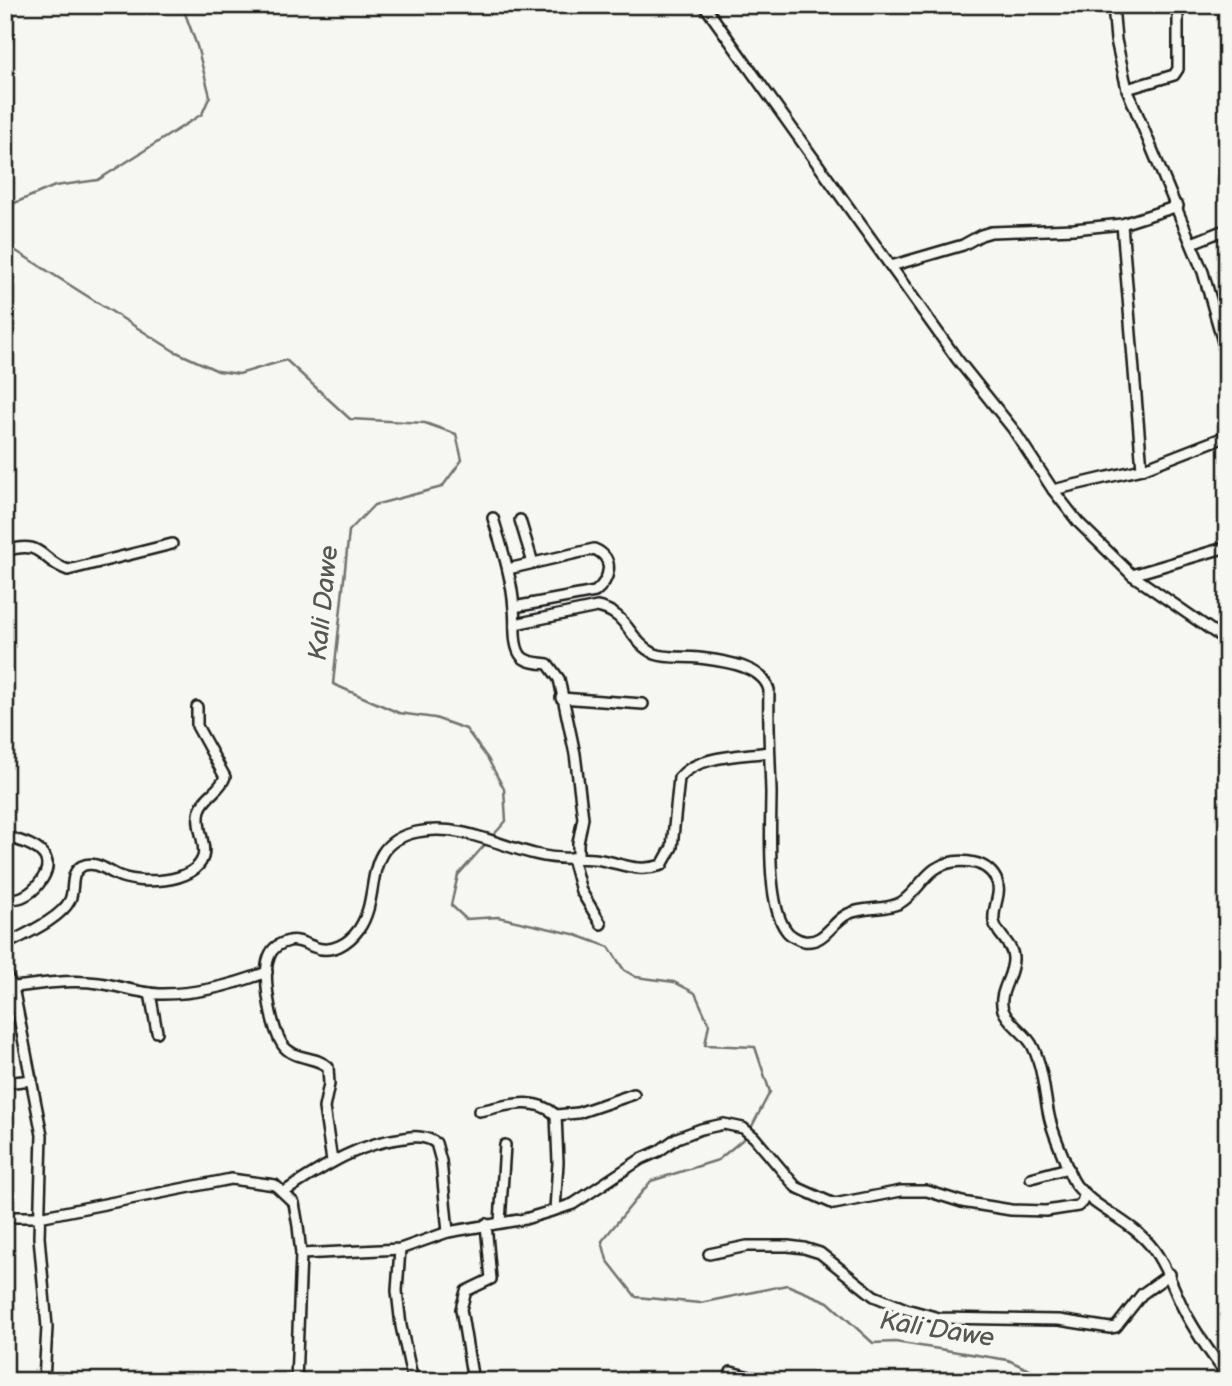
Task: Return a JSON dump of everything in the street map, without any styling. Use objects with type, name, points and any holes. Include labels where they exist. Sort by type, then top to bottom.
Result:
[{"type":"street","points":[[704,5],[957,359],[1013,429],[1053,490],[1079,522],[1132,575],[1227,641]]},
{"type":"street","points":[[1113,5],[1116,40],[1127,89],[1178,206],[1222,319],[1227,356]]},
{"type":"street","points":[[1127,89],[1174,75],[1178,69],[1178,5]]},
{"type":"street","points":[[891,267],[963,245],[991,232],[1122,224],[1178,206]]},
{"type":"street","points":[[1122,224],[1142,469]]},
{"type":"street","points":[[1192,243],[1227,229]]},
{"type":"street","points":[[1053,490],[1142,469],[1227,436]]},
{"type":"street","points":[[493,518],[508,569],[517,647],[527,661],[548,664],[559,679],[575,754],[583,818],[575,858],[581,891],[601,924]]},
{"type":"street","points":[[520,520],[533,563]]},
{"type":"street","points":[[5,551],[31,546],[44,553],[55,566],[68,570],[172,544]]},
{"type":"street","points":[[1132,575],[1227,547]]},
{"type":"street","points":[[508,569],[594,549],[602,552],[607,559],[604,584],[595,592],[514,607]]},
{"type":"street","points":[[515,624],[597,607],[608,609],[617,614],[628,625],[635,638],[655,654],[699,658],[741,667],[760,674],[767,681],[772,870],[778,909],[786,930],[795,938],[805,941],[819,938],[829,932],[845,915],[860,909],[898,904],[933,870],[945,864],[975,862],[988,868],[999,890],[993,918],[995,926],[1014,956],[1013,968],[1001,1002],[1004,1012],[1032,1044],[1040,1065],[1050,1120],[1075,1184],[1142,1234],[1170,1274],[1181,1306],[1200,1340],[1227,1375]]},
{"type":"street","points":[[561,698],[643,704]]},
{"type":"street","points":[[5,946],[58,915],[70,900],[75,873],[82,866],[93,864],[119,876],[138,880],[158,880],[185,875],[198,867],[204,854],[198,825],[199,813],[204,799],[222,785],[225,777],[197,726],[197,707]]},
{"type":"street","points":[[332,1161],[324,1108],[329,1084],[328,1067],[321,1061],[295,1055],[282,1045],[268,996],[268,959],[277,946],[290,940],[321,950],[330,950],[346,942],[359,930],[367,915],[375,867],[381,854],[400,837],[435,830],[480,835],[545,857],[599,859],[641,869],[662,865],[672,847],[679,778],[683,773],[705,762],[769,752]]},
{"type":"street","points":[[5,836],[40,852],[46,858],[47,867],[43,877],[25,896],[5,900]]},
{"type":"street","points":[[13,987],[51,981],[96,983],[150,993],[188,993],[238,983],[267,972]]},
{"type":"street","points":[[5,974],[13,987],[42,1135],[39,1237],[47,1327],[44,1381]]},
{"type":"street","points":[[150,993],[157,1032]]},
{"type":"street","points":[[5,1083],[32,1080]]},
{"type":"street","points":[[479,1111],[518,1103],[533,1103],[545,1106],[556,1115],[578,1113],[634,1094]]},
{"type":"street","points":[[555,1209],[558,1162],[556,1115]]},
{"type":"street","points":[[301,1254],[400,1249],[448,1232],[525,1219],[572,1204],[677,1138],[701,1129],[724,1125],[743,1128],[796,1186],[834,1204],[901,1191],[927,1191],[962,1202],[1011,1210],[1046,1211],[1078,1206],[1085,1193]]},
{"type":"street","points":[[284,1192],[332,1161],[365,1146],[416,1136],[436,1143],[441,1161],[448,1232]]},
{"type":"street","points":[[500,1222],[505,1145]]},
{"type":"street","points":[[1031,1178],[1068,1168]]},
{"type":"street","points":[[5,1217],[39,1217],[231,1179],[275,1185],[294,1203],[301,1254],[296,1381]]},
{"type":"street","points":[[473,1381],[461,1309],[466,1291],[491,1279],[486,1224]]},
{"type":"street","points":[[709,1254],[747,1246],[788,1245],[820,1253],[874,1296],[939,1318],[1059,1320],[1113,1329],[1142,1294],[1170,1274]]},
{"type":"street","points":[[400,1249],[397,1292],[401,1326],[414,1381]]},
{"type":"street","points":[[731,1372],[765,1381]]},
{"type":"waterway","name":"Kali Dawe","points":[[5,207],[55,186],[98,180],[202,114],[210,96],[197,46],[182,5]]},
{"type":"waterway","name":"Kali Dawe","points":[[5,244],[174,351],[218,371],[239,374],[286,360],[350,419],[425,423],[456,434],[462,460],[442,487],[374,505],[349,531],[333,684],[399,713],[435,718],[466,729],[488,759],[504,789],[506,821],[458,875],[451,905],[466,919],[498,917],[573,934],[609,947],[624,970],[636,977],[674,982],[695,993],[709,1024],[705,1045],[755,1047],[770,1092],[750,1130]]},
{"type":"waterway","name":"Kali Dawe","points":[[747,1136],[718,1160],[651,1181],[602,1241],[607,1260],[636,1297],[700,1303],[787,1285],[828,1302],[873,1343],[895,1342],[1008,1360],[1053,1381]]}]
